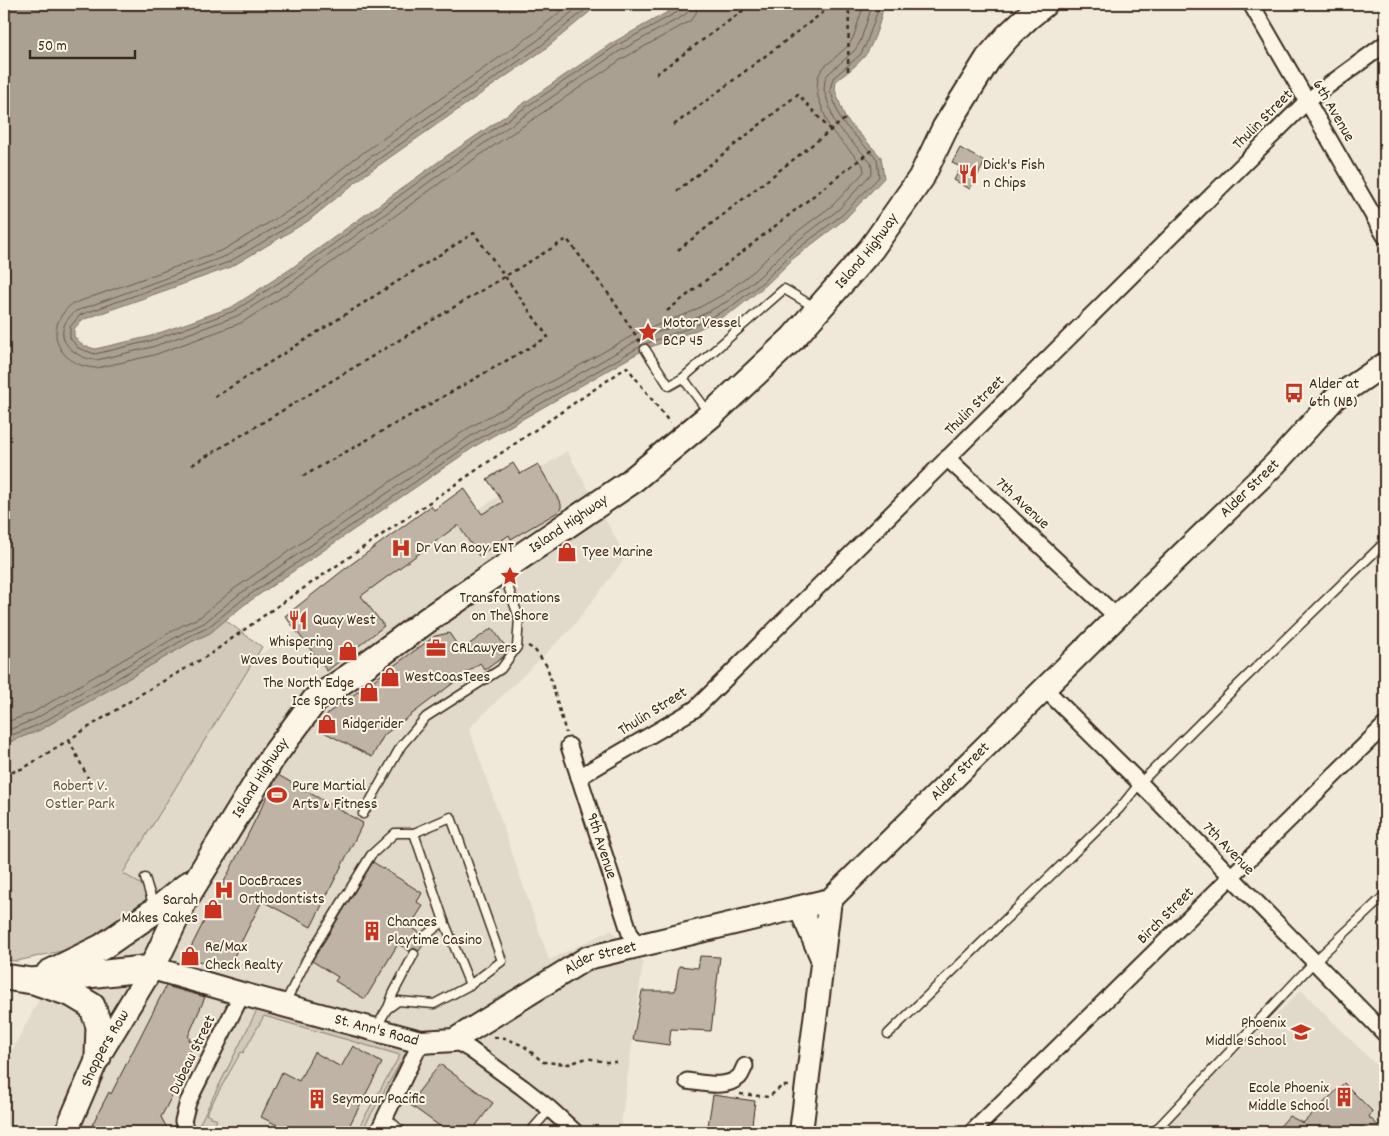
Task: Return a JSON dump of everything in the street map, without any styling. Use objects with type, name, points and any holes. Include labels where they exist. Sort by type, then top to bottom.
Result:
[{"type":"main road","name":"Island Highway","points":[[152,968],[184,901],[199,876],[272,758],[316,700],[502,568],[628,483],[711,415],[793,338],[871,249],[921,178],[945,128],[988,59],[1007,37],[1044,4]]},
{"type":"main road","points":[[32,981],[102,947],[199,876]]},
{"type":"main road","points":[[32,981],[152,968]]},
{"type":"main road","points":[[4,977],[32,981],[72,994],[92,1006],[99,1026],[98,1057]]},
{"type":"street","name":"6th Avenue","points":[[1251,4],[1385,236]]},
{"type":"street","name":"Thulin Street","points":[[579,777],[696,709],[1307,101],[1385,44]]},
{"type":"street","name":"Alder Street","points":[[462,1045],[587,958],[830,900],[1275,464],[1335,398],[1385,364]]},
{"type":"street","name":"7th Avenue","points":[[947,458],[1117,617]]},
{"type":"street","name":"7th Avenue","points":[[1045,689],[1140,783],[1385,1034]]},
{"type":"street","name":"Birch Street","points":[[972,1132],[1385,725]]},
{"type":"street","name":"9th Avenue","points":[[569,746],[634,946]]},
{"type":"street","points":[[801,1132],[830,900]]},
{"type":"street","points":[[800,908],[822,958]]},
{"type":"street","name":"St. Ann's Road","points":[[152,968],[421,1042],[462,1045]]},
{"type":"street","name":"Shoppers Row","points":[[68,1132],[71,1120],[98,1057],[152,968]]},
{"type":"street","name":"Dubeau Street","points":[[186,1132],[183,1122],[188,1102],[242,994]]},
{"type":"street","points":[[378,1132],[421,1042]]},
{"type":"street","points":[[462,1045],[550,1109],[574,1132]]},
{"type":"street","points":[[687,1081],[723,1084],[733,1081],[740,1076],[745,1066]]},
{"type":"lane","points":[[645,349],[669,386],[682,378],[784,289],[818,310]]},
{"type":"lane","points":[[682,378],[711,415]]},
{"type":"lane","points":[[888,1034],[1119,809],[1140,783],[1385,542]]},
{"type":"lane","points":[[364,814],[401,746],[426,717],[501,669],[517,647],[519,618],[502,568]]},
{"type":"lane","points":[[284,1005],[307,959],[371,855],[395,833],[414,833],[451,817],[502,961],[470,985],[434,1004],[398,1001],[387,1009]]},
{"type":"lane","points":[[414,833],[444,921],[470,985]]},
{"type":"lane","points":[[145,878],[155,910]]},
{"type":"lane","points":[[1154,1132],[1315,961],[1385,895]]},
{"type":"lane","points":[[425,936],[444,921]]},
{"type":"lane","points":[[375,1030],[414,954]]},
{"type":"lane","points":[[530,1132],[550,1109]]},
{"type":"lane","points":[[386,1117],[402,1132]]},
{"type":"path","points":[[656,74],[752,4]]},
{"type":"path","points":[[674,125],[834,4]]},
{"type":"path","points":[[848,71],[849,4]]},
{"type":"path","points":[[677,191],[798,94],[830,130]]},
{"type":"path","points":[[678,250],[845,118]]},
{"type":"path","points":[[667,311],[873,148]]},
{"type":"path","points":[[214,397],[474,234],[548,337],[300,478]]},
{"type":"path","points":[[192,465],[567,239],[613,300],[645,349]]},
{"type":"path","points":[[4,774],[24,768],[209,655],[626,368],[682,438]]},
{"type":"path","points":[[517,641],[534,649],[547,666],[569,746]]},
{"type":"path","points":[[69,740],[90,782]]},
{"type":"path","points":[[462,1045],[495,1037],[505,1038],[524,1046],[543,1062],[569,1064],[587,1058],[605,1062],[617,1062]]},
{"type":"path","points":[[739,1093],[769,1097],[782,1086],[807,1085]]},
{"type":"shaded area","points":[[567,451],[626,557],[570,630],[469,728],[549,960],[611,930],[643,962],[620,1132],[4,1132],[8,1058],[202,693]]},
{"type":"shaded area","name":"Phoenix Middle School","points":[[1301,990],[1385,1074],[1385,1132],[1158,1132]]},
{"type":"green space","name":"Robert V. Ostler Park","points":[[225,620],[262,647],[123,873],[162,898],[84,946],[17,961],[4,960],[4,744],[40,730],[191,642],[210,633]]},
{"type":"green space","points":[[258,1008],[411,1044],[361,1132],[356,1132],[400,1055],[264,1016],[206,1114],[217,1120],[210,1132],[204,1132],[198,1127]]},
{"type":"water","points":[[4,4],[599,4],[545,49],[366,174],[308,221],[231,267],[82,320],[74,329],[74,336],[82,345],[95,349],[148,337],[232,307],[289,270],[445,157],[612,43],[682,4],[883,4],[879,24],[870,47],[860,61],[836,81],[835,90],[845,118],[881,157],[884,178],[845,219],[794,258],[766,285],[735,310],[699,329],[645,349],[477,445],[244,605],[210,633],[191,642],[40,730],[4,744]]},
{"type":"building","name":"Dick's Fish n Chips","points":[[960,148],[985,162],[970,189],[954,180],[961,167],[952,163]]},
{"type":"building","points":[[513,463],[520,474],[538,464],[561,504],[558,512],[511,539],[509,535],[479,556],[458,525],[361,596],[384,626],[327,671],[285,616],[346,568],[431,506],[434,510],[464,488],[482,514],[503,502],[487,479]]},
{"type":"building","points":[[492,628],[508,650],[503,657],[485,670],[480,663],[384,735],[372,757],[318,729],[328,713],[435,636],[449,633],[461,650]]},
{"type":"building","points":[[278,775],[363,823],[311,927],[262,901],[227,970],[186,957]]},
{"type":"building","name":"Chances Playtime Casino","points":[[373,862],[422,893],[417,902],[423,906],[410,926],[420,933],[420,939],[425,942],[419,951],[414,948],[409,951],[398,944],[365,999],[335,981],[338,977],[312,961]]},
{"type":"building","points":[[700,956],[720,957],[711,1031],[671,1029],[669,1045],[633,1040],[642,991],[675,991],[679,966],[698,968]]},
{"type":"building","points":[[166,986],[205,997],[188,1037],[194,1043],[185,1061],[189,1063],[161,1117],[169,1132],[90,1132],[109,1092],[111,1094]]},
{"type":"building","name":"Seymour Pacific","points":[[353,1046],[382,1063],[346,1132],[274,1132],[277,1125],[261,1117],[282,1072],[299,1081],[314,1052],[341,1067]]},
{"type":"building","points":[[440,1064],[493,1103],[471,1132],[448,1132],[409,1104]]},
{"type":"building","name":"Ecole Phoenix Middle School","points":[[1344,1083],[1372,1111],[1369,1117],[1385,1132],[1275,1132],[1289,1116],[1303,1123]]},
{"type":"building","points":[[713,1095],[755,1101],[751,1132],[707,1132]]},
{"type":"place","name":"Dick's Fish n Chips","points":[[968,174]]},
{"type":"place","name":"Motor Vessel BCP 45","points":[[648,332]]},
{"type":"place","name":"Alder at 6th (NB)","points":[[1294,393]]},
{"type":"place","name":"Dr Van Rooy ENT","points":[[401,548]]},
{"type":"place","name":"Tyee Marine","points":[[567,552]]},
{"type":"place","name":"Transformations on The Shore","points":[[510,576]]},
{"type":"place","name":"Quay West","points":[[298,620]]},
{"type":"place","name":"CRLawyers","points":[[436,648]]},
{"type":"place","name":"Whispering Waves Boutique","points":[[348,651]]},
{"type":"place","name":"WestCoasTees","points":[[390,677]]},
{"type":"place","name":"The North Edge Ice Sports","points":[[369,692]]},
{"type":"place","name":"Ridgerider","points":[[327,724]]},
{"type":"place","name":"Pure Martial Arts & Fitness","points":[[277,795]]},
{"type":"place","name":"DocBraces Orthodontists","points":[[224,890]]},
{"type":"place","name":"Sarah Makes Cakes","points":[[213,909]]},
{"type":"place","name":"Chances Playtime Casino","points":[[372,931]]},
{"type":"place","name":"Re/Max Check Realty","points":[[190,956]]},
{"type":"place","name":"Phoenix Middle School","points":[[1301,1032]]},
{"type":"place","name":"Ecole Phoenix Middle School","points":[[1344,1097]]},
{"type":"place","name":"Seymour Pacific","points":[[317,1099]]}]
